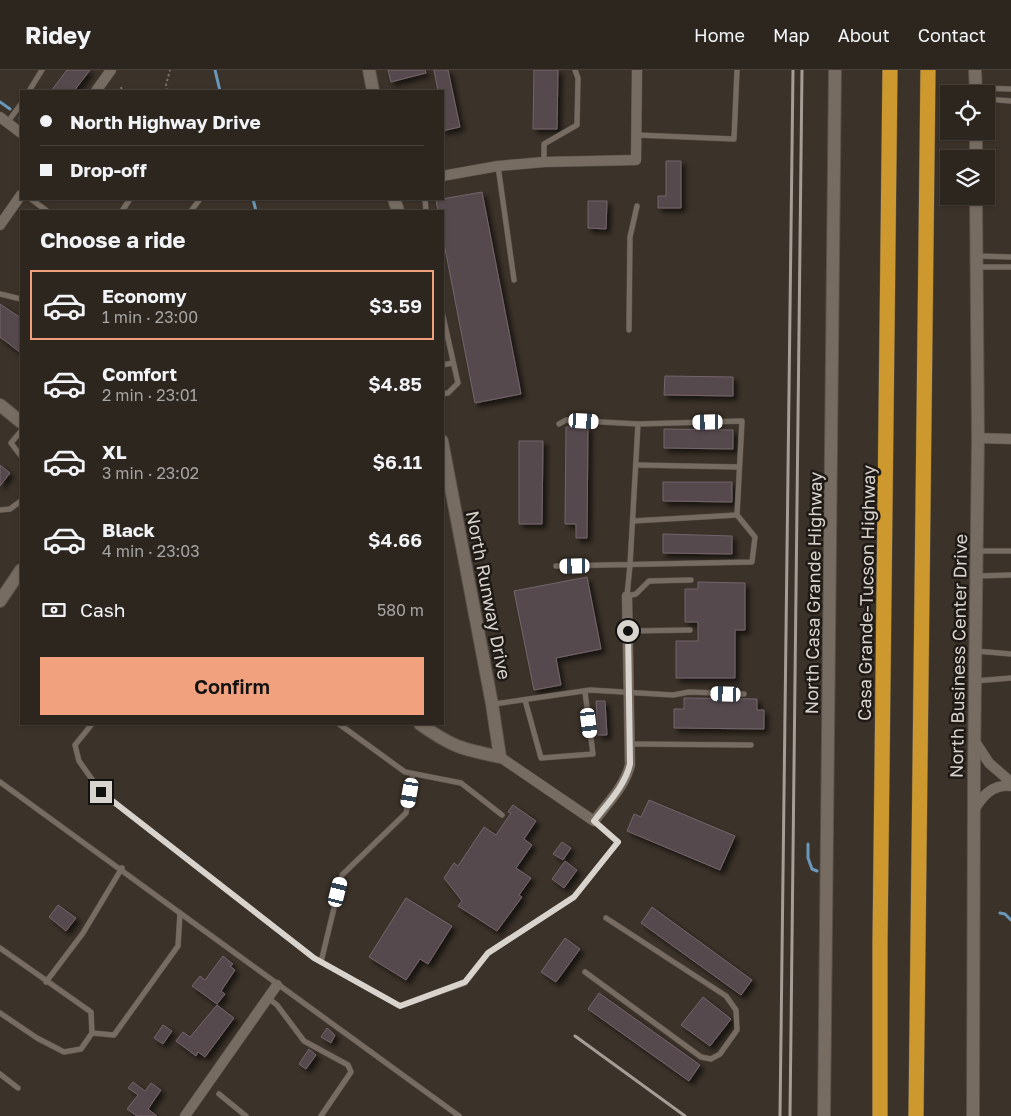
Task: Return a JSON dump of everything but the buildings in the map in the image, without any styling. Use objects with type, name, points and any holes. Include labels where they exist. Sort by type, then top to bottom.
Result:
[{"type":"highway","name":"Casa Grande-Tucson Highway","points":[[880,1116],[880,943],[890,70]]},
{"type":"highway","points":[[916,1116],[928,70]]},
{"type":"main road","points":[[369,70],[373,90]]},
{"type":"main road","name":"North Casa Grande Highway","points":[[824,1116],[836,70]]},
{"type":"main road","points":[[975,70],[976,85]]},
{"type":"main road","name":"North Business Center Drive","points":[[973,1116],[974,740],[978,438],[976,205]]},
{"type":"main road","points":[[0,405],[20,421]]},
{"type":"main road","name":"North Runway Drive","points":[[444,459],[492,704],[500,757]]},
{"type":"main road","points":[[0,601],[20,571]]},
{"type":"main road","points":[[421,725],[444,742],[458,748],[500,757]]},
{"type":"street","points":[[97,90],[110,70]]},
{"type":"street","points":[[444,176],[498,166],[544,162],[636,160],[637,70]]},
{"type":"street","points":[[4,120],[20,132]]},
{"type":"street","points":[[0,225],[20,196]]},
{"type":"street","points":[[978,438],[1011,439]]},
{"type":"street","points":[[500,757],[594,821],[628,774],[630,744],[627,596]]},
{"type":"street","points":[[974,740],[989,763],[1011,782]]},
{"type":"street","points":[[974,811],[982,797],[991,789],[1002,785],[1011,786]]},
{"type":"street","points":[[185,1116],[277,985]]},
{"type":"lane","points":[[30,90],[42,70]]},
{"type":"lane","points":[[544,162],[544,144],[577,125],[578,78],[575,70]]},
{"type":"lane","points":[[636,135],[734,139],[737,70]]},
{"type":"lane","points":[[995,90],[1011,89]]},
{"type":"lane","points":[[995,100],[1011,101]]},
{"type":"lane","points":[[4,120],[20,105]]},
{"type":"lane","points":[[498,166],[514,280]]},
{"type":"lane","points":[[32,200],[46,210]]},
{"type":"lane","points":[[629,330],[630,237],[636,206]]},
{"type":"lane","points":[[977,262],[1011,257]]},
{"type":"lane","points":[[977,262],[1011,267]]},
{"type":"lane","points":[[0,294],[20,299]]},
{"type":"lane","points":[[444,321],[458,383],[448,394],[444,394]]},
{"type":"lane","points":[[444,365],[453,363]]},
{"type":"lane","points":[[556,566],[752,562],[755,538],[737,515],[742,421],[638,424],[566,420],[559,424]]},
{"type":"lane","points":[[638,424],[627,596],[636,594],[649,581],[691,580]]},
{"type":"lane","points":[[20,432],[11,443],[20,455]]},
{"type":"lane","points":[[636,465],[739,467]]},
{"type":"lane","points":[[0,510],[10,509],[20,502]]},
{"type":"lane","points":[[633,521],[737,515]]},
{"type":"lane","points":[[977,551],[1011,551]]},
{"type":"lane","points":[[976,576],[1011,576]]},
{"type":"lane","points":[[628,631],[690,630]]},
{"type":"lane","points":[[975,652],[1011,654]]},
{"type":"lane","points":[[975,681],[1011,678]]},
{"type":"lane","points":[[492,704],[590,690],[629,694],[744,694]]},
{"type":"lane","points":[[525,700],[541,758],[593,754],[586,692]]},
{"type":"lane","points":[[91,725],[75,745],[79,761],[101,792],[321,962],[400,1006],[465,982],[488,953],[574,897],[618,842],[594,821]]},
{"type":"lane","points":[[340,725],[405,772],[461,783],[502,815]]},
{"type":"lane","points":[[630,744],[751,745]]},
{"type":"lane","points":[[321,962],[342,875],[406,813],[413,774]]},
{"type":"lane","points":[[0,782],[122,868],[277,985],[459,1116]]},
{"type":"lane","points":[[46,982],[83,933],[122,868]]},
{"type":"lane","points":[[92,1033],[114,1035],[178,946],[180,913]]},
{"type":"lane","points":[[585,972],[700,1057],[711,1059],[720,1054],[737,1030],[736,1010],[726,996],[606,918]]},
{"type":"lane","points":[[0,948],[91,1012],[92,1033],[82,1049],[64,1052],[37,1038],[0,1013]]},
{"type":"lane","points":[[268,998],[277,1005],[304,1041],[348,1065],[351,1072],[321,1116]]},
{"type":"lane","points":[[0,1074],[18,1088]]},
{"type":"lane","points":[[219,1094],[246,1116]]},
{"type":"path","points":[[167,90],[166,85],[170,70]]},
{"type":"waterway","points":[[215,70],[220,90]]},
{"type":"waterway","points":[[0,102],[10,109]]},
{"type":"waterway","points":[[253,200],[256,210]]},
{"type":"waterway","points":[[808,844],[808,858],[812,869],[817,871]]},
{"type":"waterway","points":[[1000,913],[1005,914],[1011,920]]},
{"type":"railway","points":[[780,1116],[793,70]]},
{"type":"railway","points":[[790,1116],[802,70]]},
{"type":"railway","points":[[575,1036],[685,1116]]},
{"type":"route","points":[[101,792],[314,958],[400,1006],[465,982],[488,953],[574,897],[618,842],[594,821],[628,774],[630,764],[628,631]]}]
